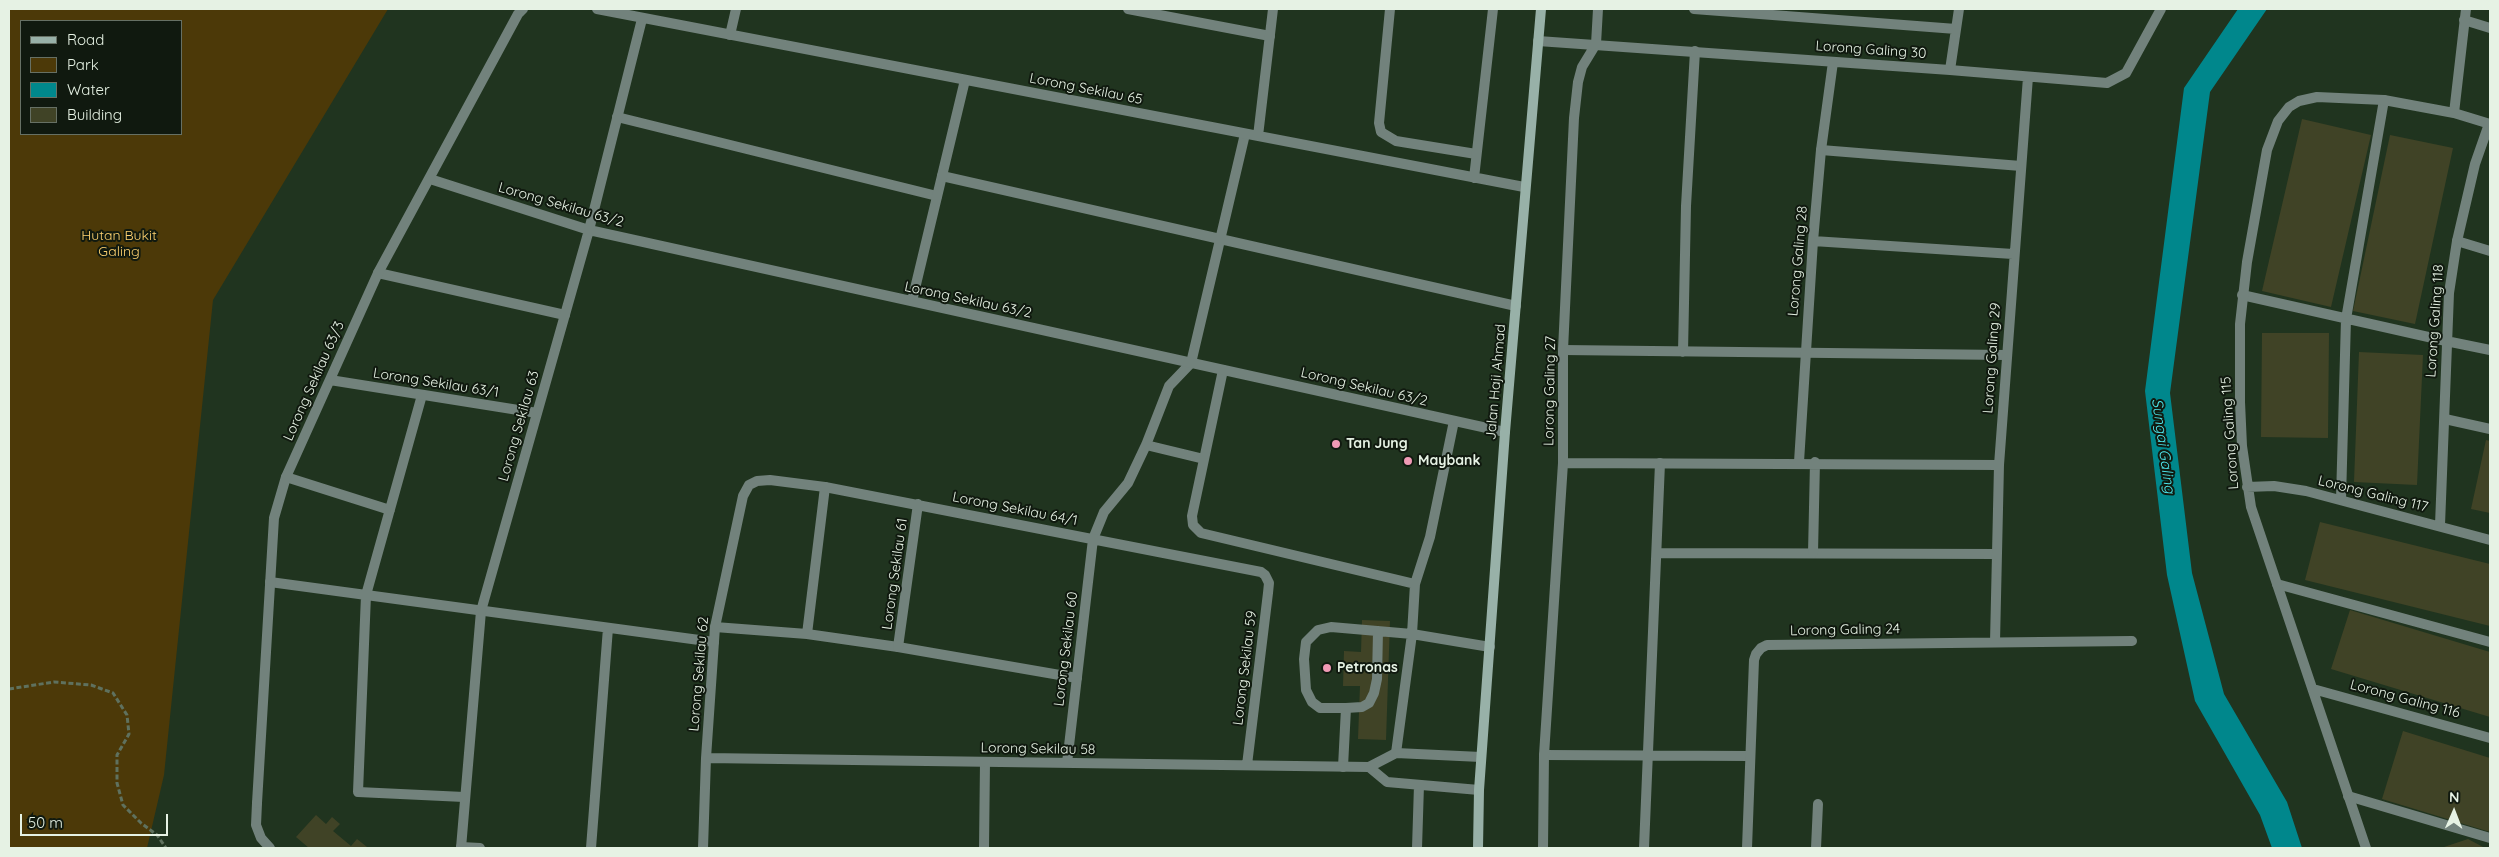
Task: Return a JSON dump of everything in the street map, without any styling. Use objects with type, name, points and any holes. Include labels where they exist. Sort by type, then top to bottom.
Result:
[{"type":"street","name":"Lorong Sekilau 63/3","points":[[270,848],[261,838],[256,825],[274,518],[286,477],[378,273],[514,23],[524,9]]},
{"type":"street","points":[[597,9],[642,19]]},
{"type":"street","points":[[730,35],[736,9]]},
{"type":"street","points":[[1128,9],[1270,36]]},
{"type":"street","points":[[1258,136],[1273,9]]},
{"type":"street","points":[[1390,9],[1379,124],[1381,132],[1396,142],[1476,154]]},
{"type":"street","points":[[1474,178],[1493,9]]},
{"type":"street","name":"Jalan Haji Ahmad","points":[[1478,848],[1481,757],[1505,432],[1524,187],[1541,9]]},
{"type":"street","name":"Lorong Galing 27","points":[[1598,9],[1596,44],[1582,67],[1578,82],[1574,118],[1563,350],[1563,463],[1815,462],[1999,465]]},
{"type":"street","name":"Lorong Galing 30","points":[[1694,9],[1956,29]]},
{"type":"street","points":[[1950,70],[1959,9]]},
{"type":"street","name":"Lorong Galing 30","points":[[1538,41],[1695,51],[2107,83],[2126,73],[2161,9]]},
{"type":"street","points":[[2454,113],[2466,9]]},
{"type":"street","name":"Lorong Sekilau 65","points":[[642,19],[1524,187]]},
{"type":"street","name":"Lorong Sekilau 63","points":[[461,847],[481,611],[589,230],[642,19]]},
{"type":"street","points":[[2464,20],[2490,28]]},
{"type":"street","points":[[1683,352],[1686,206],[1695,51]]},
{"type":"street","name":"Lorong Galing 28","points":[[1799,462],[1804,353],[1813,241],[1821,150],[1834,62]]},
{"type":"street","name":"Lorong Galing 29","points":[[1995,642],[1999,465],[2013,254],[2028,77]]},
{"type":"street","points":[[912,301],[965,80]]},
{"type":"street","name":"Lorong Galing 115","points":[[2366,848],[2260,537],[2247,487],[2240,402],[2240,324],[2242,295],[2267,150],[2278,121],[2289,107],[2299,101],[2316,97],[2384,100]]},
{"type":"street","points":[[2341,499],[2346,320],[2384,100],[2454,113],[2490,124]]},
{"type":"street","points":[[617,117],[937,196]]},
{"type":"street","name":"Lorong Galing 118","points":[[2440,525],[2449,293],[2457,240],[2475,164],[2490,124]]},
{"type":"street","points":[[1191,363],[1245,134]]},
{"type":"street","points":[[1821,150],[2021,166]]},
{"type":"street","points":[[942,176],[1516,306]]},
{"type":"street","name":"Lorong Sekilau 63/2","points":[[430,179],[589,230],[1505,432]]},
{"type":"street","points":[[2457,240],[2490,251]]},
{"type":"street","points":[[1813,241],[2013,254]]},
{"type":"street","points":[[378,273],[565,315]]},
{"type":"street","points":[[2242,295],[2346,320],[2490,350]]},
{"type":"street","points":[[1563,350],[2006,355]]},
{"type":"street","name":"Lorong Sekilau 60","points":[[1067,763],[1093,539],[1104,512],[1128,483],[1170,386],[1191,363]]},
{"type":"street","points":[[1223,370],[1192,516],[1193,524],[1201,533],[1415,584]]},
{"type":"street","name":"Lorong Sekilau 63/1","points":[[330,380],[537,413]]},
{"type":"street","points":[[422,394],[366,595],[358,792],[464,797]]},
{"type":"street","points":[[2445,419],[2490,430]]},
{"type":"street","points":[[1454,421],[1430,536],[1415,584],[1412,634],[1396,753],[1481,757]]},
{"type":"street","points":[[1146,445],[1204,459]]},
{"type":"street","points":[[1813,553],[1815,462]]},
{"type":"street","points":[[1543,848],[1544,755],[1563,463]]},
{"type":"street","points":[[1644,848],[1660,463]]},
{"type":"street","points":[[286,477],[390,510]]},
{"type":"street","name":"Lorong Sekilau 64/1","points":[[757,481],[770,480],[825,487],[918,504],[1261,572],[1266,575]]},
{"type":"street","name":"Lorong Sekilau 62","points":[[703,848],[706,758],[716,626],[743,496],[749,485],[757,481]]},
{"type":"street","name":"Lorong Galing 117","points":[[2247,487],[2274,486],[2341,499],[2490,540]]},
{"type":"street","points":[[807,634],[825,487]]},
{"type":"street","name":"Lorong Sekilau 61","points":[[898,647],[918,504]]},
{"type":"street","points":[[1657,553],[1996,554]]},
{"type":"street","name":"Lorong Sekilau 59","points":[[1247,766],[1269,583],[1266,575]]},
{"type":"street","points":[[270,582],[714,642]]},
{"type":"street","points":[[2277,584],[2490,642]]},
{"type":"street","points":[[716,626],[807,634],[898,647],[1077,678]]},
{"type":"street","points":[[1378,631],[1377,679],[1374,693],[1369,703],[1362,707],[1320,708],[1312,702],[1306,690],[1304,659],[1306,642],[1318,630],[1331,627],[1378,631],[1412,634],[1490,647]]},
{"type":"street","points":[[591,848],[608,628]]},
{"type":"street","name":"Lorong Galing 24","points":[[1747,848],[1754,660],[1761,648],[1767,645],[2132,641]]},
{"type":"street","name":"Lorong Galing 116","points":[[2313,689],[2490,738]]},
{"type":"street","points":[[1343,767],[1346,708]]},
{"type":"street","name":"Lorong Sekilau 58","points":[[706,758],[1369,767],[1396,753]]},
{"type":"street","points":[[1544,755],[1750,756]]},
{"type":"street","points":[[984,848],[985,762]]},
{"type":"street","points":[[1369,767],[1387,782],[1479,790]]},
{"type":"street","points":[[1417,848],[1419,785]]},
{"type":"street","points":[[2348,796],[2490,838]]},
{"type":"street","points":[[1816,848],[1818,804]]},
{"type":"street","points":[[461,847],[480,848]]},
{"type":"path","points":[[9,689],[54,682],[91,685],[112,693],[127,716],[129,734],[117,755],[117,783],[123,805],[140,823],[157,835],[166,848]]},
{"type":"green space","name":"Hutan Bukit Galing","points":[[9,9],[388,9],[213,300],[164,775],[147,848],[9,848]]},
{"type":"water","name":"Sungai Galing","points":[[2238,9],[2267,9],[2210,92],[2170,393],[2192,573],[2224,694],[2287,802],[2302,848],[2272,848],[2260,815],[2195,701],[2167,575],[2145,391],[2184,88]]},
{"type":"building","points":[[2302,119],[2371,135],[2331,307],[2262,291]]},
{"type":"building","points":[[2390,135],[2453,148],[2415,324],[2353,311]]},
{"type":"building","points":[[2262,333],[2329,333],[2328,438],[2261,437]]},
{"type":"building","points":[[2359,352],[2423,355],[2417,485],[2354,482]]},
{"type":"building","points":[[2486,440],[2490,441],[2490,513],[2471,509]]},
{"type":"building","points":[[2320,522],[2490,564],[2490,626],[2305,580]]},
{"type":"building","points":[[2350,610],[2490,652],[2490,717],[2331,669]]},
{"type":"building","points":[[1362,620],[1390,621],[1386,740],[1358,739],[1360,686],[1343,686],[1344,651],[1361,652]]},
{"type":"building","points":[[2403,731],[2490,758],[2490,832],[2382,799]]},
{"type":"building","points":[[316,815],[326,824],[332,817],[340,824],[333,831],[351,846],[357,839],[367,847],[309,848],[296,837]]},
{"type":"building","points":[[2468,839],[2485,848],[2441,848]]},
{"type":"place","name":"Tan Jung","points":[[1336,444]]},
{"type":"place","name":"Maybank","points":[[1408,461]]},
{"type":"place","name":"Petronas","points":[[1327,668]]}]
